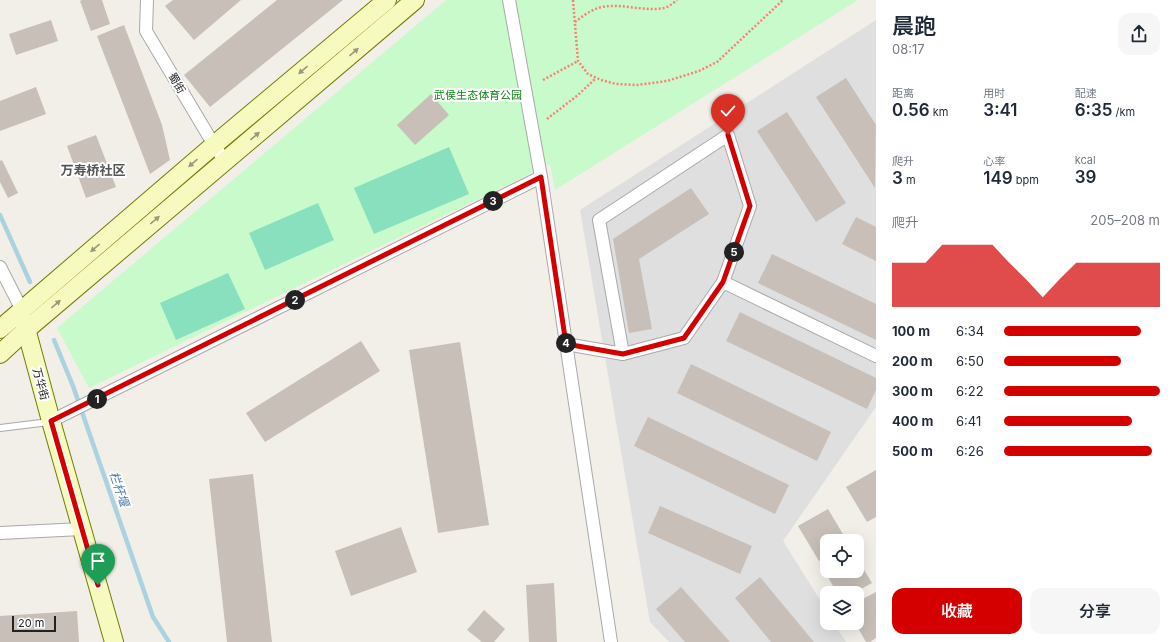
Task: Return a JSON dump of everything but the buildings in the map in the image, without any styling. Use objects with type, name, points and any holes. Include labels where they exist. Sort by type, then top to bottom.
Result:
[{"type":"street","name":"蜀街","points":[[147,0],[146,31],[225,161]]},
{"type":"street","points":[[0,329],[214,145],[387,0]]},
{"type":"street","points":[[0,354],[26,330],[416,0]]},
{"type":"street","points":[[509,0],[541,177],[611,642]]},
{"type":"street","points":[[566,344],[623,354],[684,338],[723,282],[750,206],[728,135],[599,220],[623,354]]},
{"type":"street","points":[[51,421],[541,177]]},
{"type":"street","points":[[0,267],[22,310]]},
{"type":"street","points":[[723,282],[876,356]]},
{"type":"street","name":"万华街","points":[[22,310],[51,421],[114,642]]},
{"type":"street","points":[[0,533],[82,528]]},
{"type":"lane","points":[[0,428],[51,421]]},
{"type":"path","points":[[573,0],[578,61],[588,74],[596,78],[616,84],[637,85],[667,81],[699,71],[717,62],[783,0]]},
{"type":"path","points":[[575,22],[586,14],[600,7],[617,5],[649,9],[665,8],[677,0]]},
{"type":"path","points":[[543,80],[578,61]]},
{"type":"path","points":[[547,119],[578,95],[596,78]]},
{"type":"shaded area","points":[[876,20],[876,407],[783,541],[820,600],[820,630],[838,630],[846,642],[669,642],[650,622],[580,210]]},
{"type":"green space","name":"武侯生态体育公园","points":[[446,0],[858,0],[555,190],[550,164],[89,388],[57,328]]},
{"type":"green space","points":[[449,147],[469,194],[374,234],[354,188]]},
{"type":"green space","points":[[318,203],[334,240],[265,270],[249,233]]},
{"type":"green space","points":[[228,273],[245,309],[176,340],[160,303]]},
{"type":"waterway","name":"栏杆堰","points":[[0,215],[30,282]]},
{"type":"waterway","name":"栏杆堰","points":[[54,340],[73,386],[153,617],[169,642]]},
{"type":"district","name":"万寿桥社区","points":[[93,170]]},
{"type":"route","points":[[98,585],[51,421],[541,177],[566,344],[623,354],[684,338],[723,282],[750,206],[728,135]]}]
